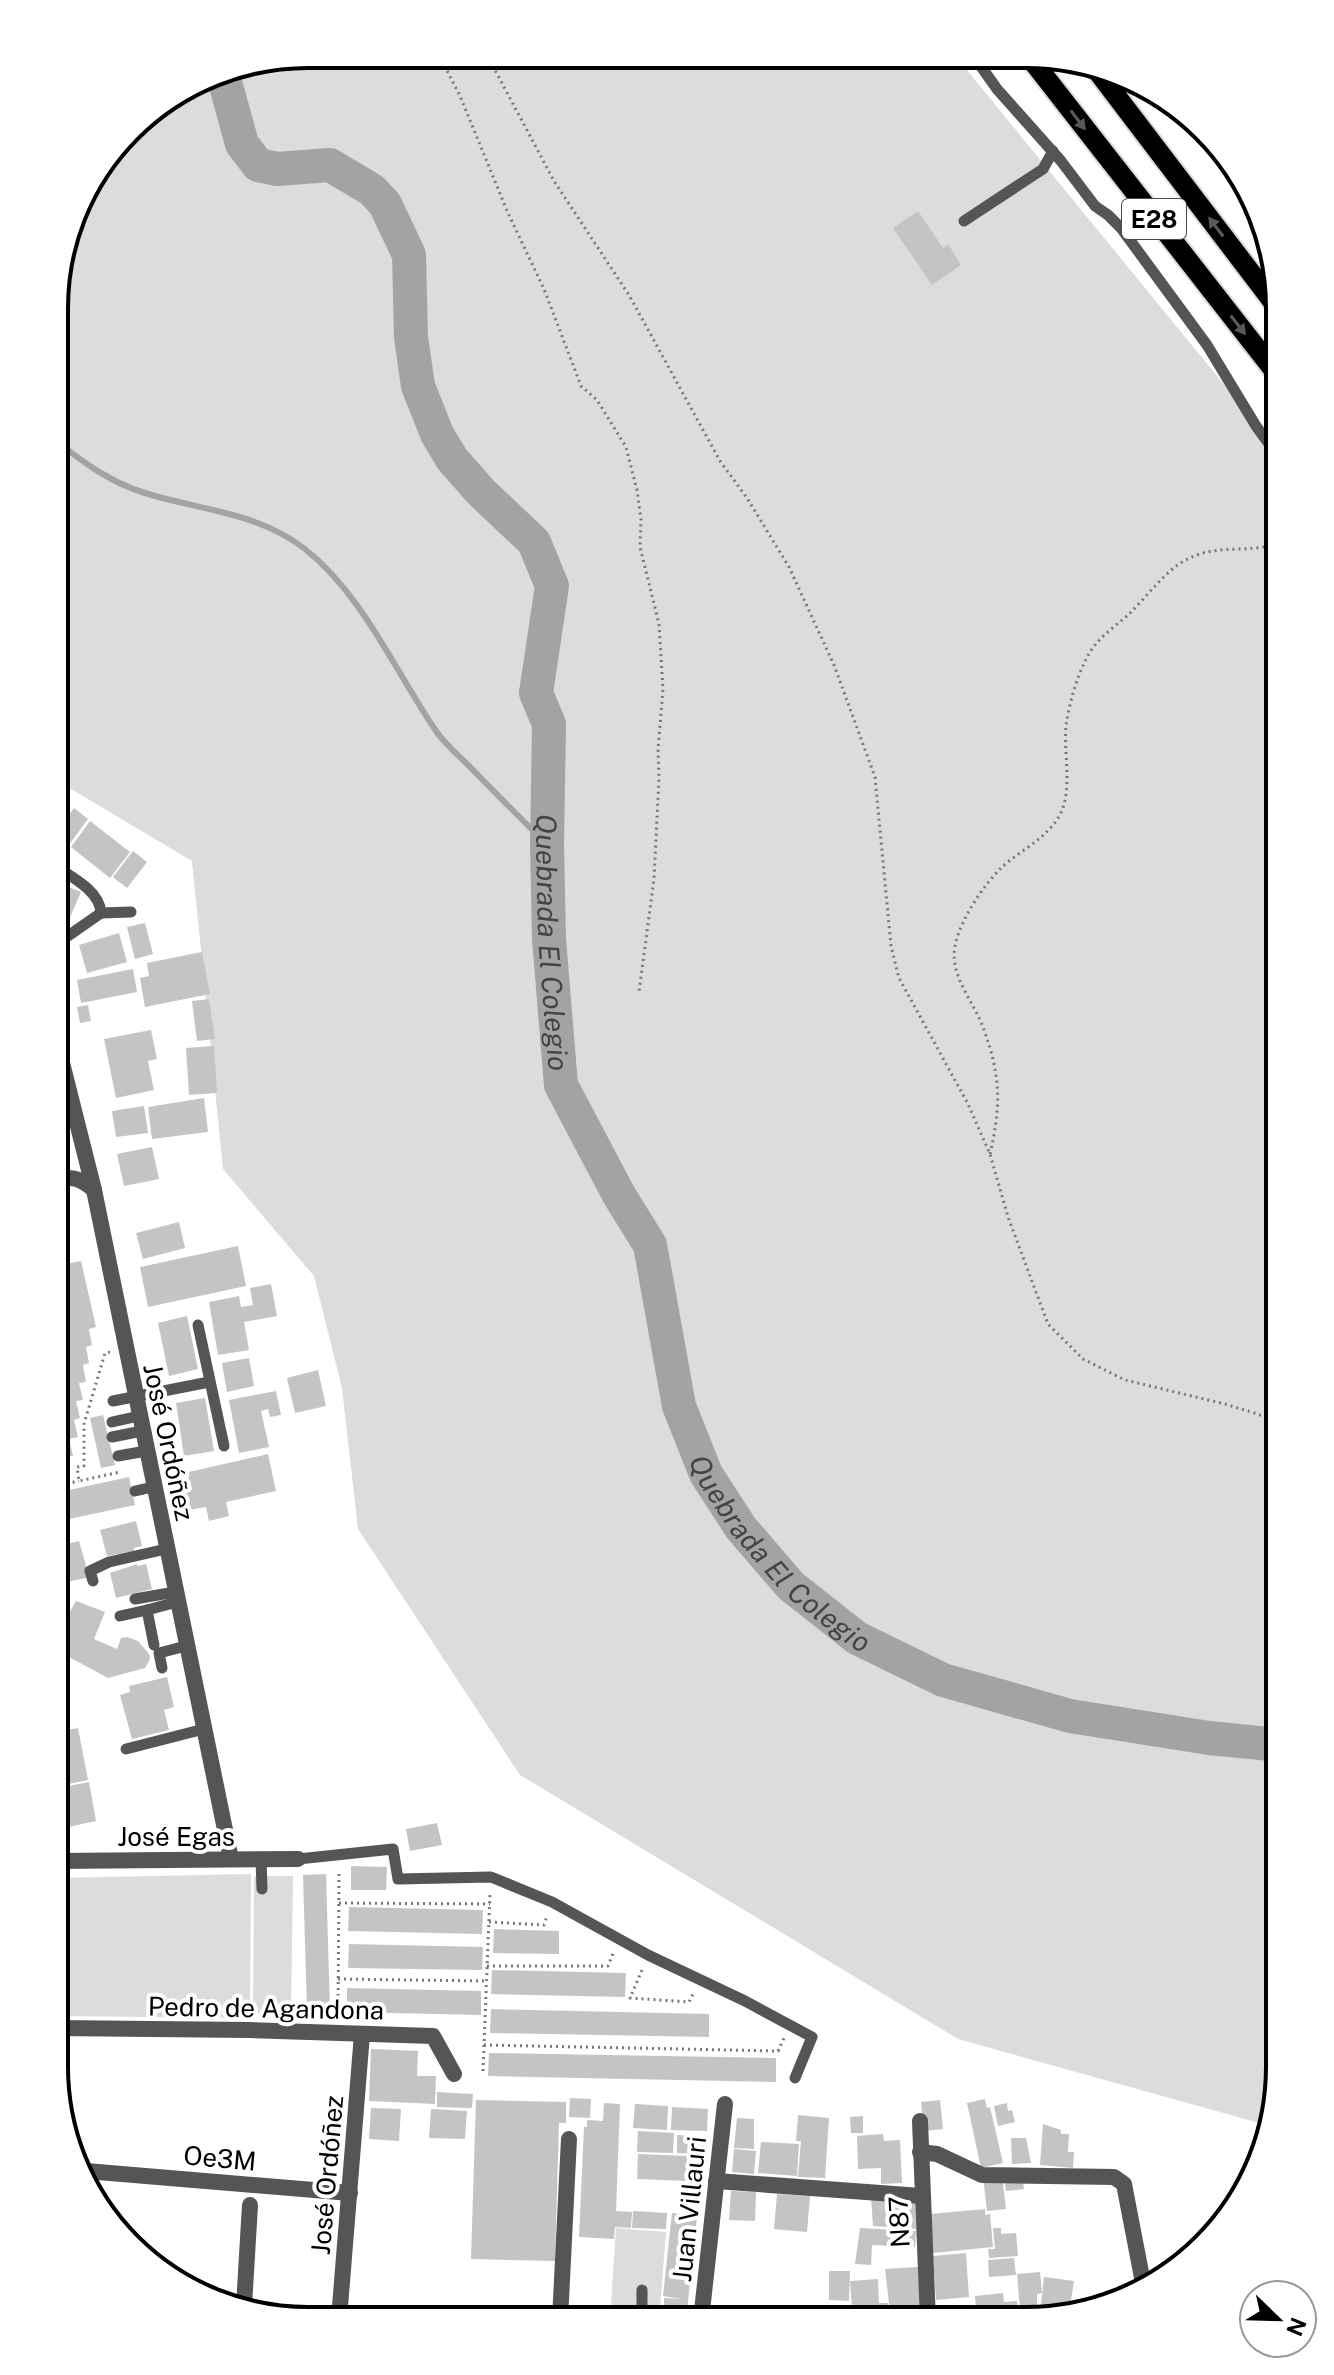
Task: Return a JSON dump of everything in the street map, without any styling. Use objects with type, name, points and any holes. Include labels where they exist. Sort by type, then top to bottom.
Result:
[{"type":"main road","name":"E28","points":[[1039,69],[1266,360]]},
{"type":"main road","name":"E28","points":[[1106,82],[1265,291]]},
{"type":"street","name":"José Ordóñez","points":[[68,1087],[94,1190],[231,1859]]},
{"type":"street","points":[[68,1177],[84,1181],[94,1190]]},
{"type":"street","name":"José Egas","points":[[68,1861],[298,1859]]},
{"type":"street","name":"Pedro de Agandona","points":[[68,2028],[433,2036],[454,2074]]},
{"type":"street","name":"José Ordóñez","points":[[340,2307],[362,2034]]},
{"type":"street","name":"Juan Villauri","points":[[702,2307],[725,2104]]},
{"type":"street","name":"N87","points":[[920,2121],[927,2307]]},
{"type":"street","points":[[561,2307],[569,2139]]},
{"type":"street","points":[[920,2152],[937,2154],[982,2175],[1114,2177],[1124,2184],[1142,2277]]},
{"type":"street","name":"Oe3M","points":[[92,2172],[350,2193]]},
{"type":"street","points":[[716,2181],[921,2196]]},
{"type":"street","points":[[244,2298],[250,2205]]},
{"type":"lane","points":[[982,68],[1095,206],[1121,228],[1207,345],[1266,440]]},
{"type":"lane","points":[[964,221],[1043,169],[1053,151]]},
{"type":"lane","points":[[68,875],[88,889],[101,905],[101,913]]},
{"type":"lane","points":[[68,936],[101,913],[131,912]]},
{"type":"lane","points":[[198,1325],[224,1446]]},
{"type":"lane","points":[[113,1401],[209,1382]]},
{"type":"lane","points":[[112,1422],[140,1424]]},
{"type":"lane","points":[[112,1437],[140,1424]]},
{"type":"lane","points":[[118,1456],[146,1451]]},
{"type":"lane","points":[[135,1491],[153,1487]]},
{"type":"lane","points":[[93,1581],[90,1571],[109,1562],[166,1549]]},
{"type":"lane","points":[[135,1599],[176,1597]]},
{"type":"lane","points":[[120,1616],[147,1610],[176,1597]]},
{"type":"lane","points":[[147,1610],[154,1645]]},
{"type":"lane","points":[[162,1668],[159,1653],[186,1646]]},
{"type":"lane","points":[[126,1749],[204,1729]]},
{"type":"lane","points":[[298,1859],[393,1849],[398,1879],[491,1877],[552,1902],[648,1955],[812,2037],[795,2078]]},
{"type":"lane","points":[[261,1859],[262,1889]]},
{"type":"lane","points":[[642,2290],[642,2307]]},
{"type":"path","points":[[446,69],[544,289],[581,386],[597,400],[626,447],[637,490],[641,520],[640,547],[659,624],[663,689],[658,749],[656,854],[639,992]]},
{"type":"path","points":[[494,69],[554,181],[629,295],[720,461],[747,498],[789,567],[834,665],[875,777],[891,946],[899,978],[968,1104],[990,1154],[1008,1217],[1048,1324],[1083,1359],[1125,1380],[1225,1404],[1265,1417]]},
{"type":"path","points":[[990,1154],[999,1102],[996,1072],[984,1030],[965,993],[955,960],[955,946],[967,918],[1000,869],[1047,831],[1065,804],[1069,710],[1091,652],[1176,566],[1197,554],[1266,547]]},
{"type":"path","points":[[79,1481],[77,1467],[84,1466],[83,1438],[88,1405],[104,1364],[105,1353],[125,1349]]},
{"type":"path","points":[[68,1483],[126,1471]]},
{"type":"path","points":[[338,2014],[339,1854]]},
{"type":"path","points":[[483,2071],[491,1877]]},
{"type":"path","points":[[489,1922],[544,1925],[552,1902]]},
{"type":"path","points":[[339,1903],[490,1904]]},
{"type":"path","points":[[487,1966],[608,1966],[619,1939]]},
{"type":"path","points":[[648,1955],[630,1998],[689,2002],[699,1981]]},
{"type":"path","points":[[338,1979],[487,1982]]},
{"type":"path","points":[[484,2045],[778,2051],[789,2026]]},
{"type":"shaded area","points":[[965,68],[1266,436],[1265,2083],[1259,2123],[958,2039],[520,1775],[358,1529],[342,1388],[314,1276],[223,1169],[192,861],[68,787],[70,276],[86,216],[108,174],[127,150],[174,108],[216,86],[246,76],[292,69]]},
{"type":"shaded area","points":[[251,1874],[250,2018],[68,2016],[68,1878]]},
{"type":"shaded area","points":[[254,1876],[293,1876],[291,2014],[253,2014]]},
{"type":"shaded area","points":[[616,2228],[666,2232],[660,2307],[611,2306]]},
{"type":"building","points":[[918,211],[943,248],[948,244],[961,265],[932,285],[893,228]]},
{"type":"building","points":[[74,808],[88,819],[69,845],[68,844],[68,816]]},
{"type":"building","points":[[90,821],[130,852],[110,878],[71,847]]},
{"type":"building","points":[[133,851],[147,862],[127,888],[113,877]]},
{"type":"building","points":[[68,887],[81,892],[68,922]]},
{"type":"building","points":[[145,923],[153,954],[135,959],[127,927]]},
{"type":"building","points":[[119,933],[127,962],[87,973],[79,945]]},
{"type":"building","points":[[202,952],[210,994],[145,1007],[140,978],[149,976],[147,963]]},
{"type":"building","points":[[133,969],[137,992],[81,1003],[77,980]]},
{"type":"building","points":[[209,999],[215,1039],[197,1041],[192,1001]]},
{"type":"building","points":[[88,1005],[91,1021],[80,1023],[77,1007]]},
{"type":"building","points":[[151,1030],[157,1059],[148,1061],[154,1090],[116,1098],[104,1039]]},
{"type":"building","points":[[214,1046],[217,1093],[189,1095],[186,1048]]},
{"type":"building","points":[[204,1098],[208,1132],[152,1139],[148,1107]]},
{"type":"building","points":[[144,1106],[148,1133],[116,1137],[112,1111]]},
{"type":"building","points":[[152,1147],[159,1179],[124,1186],[117,1154]]},
{"type":"building","points":[[179,1222],[185,1248],[143,1259],[136,1233]]},
{"type":"building","points":[[238,1246],[246,1286],[148,1307],[140,1267]]},
{"type":"building","points":[[81,1261],[96,1327],[89,1329],[92,1345],[86,1347],[89,1363],[83,1365],[86,1382],[79,1383],[83,1400],[76,1401],[80,1418],[74,1420],[78,1437],[69,1439],[73,1456],[68,1457],[68,1334],[68,1264]]},
{"type":"building","points":[[271,1284],[277,1316],[244,1322],[249,1350],[218,1355],[209,1302],[239,1296],[241,1307],[253,1305],[250,1288]]},
{"type":"building","points":[[187,1316],[198,1369],[169,1376],[158,1323]]},
{"type":"building","points":[[249,1358],[254,1386],[227,1392],[222,1363]]},
{"type":"building","points":[[318,1370],[326,1406],[295,1413],[287,1378]]},
{"type":"building","points":[[276,1391],[281,1415],[270,1417],[268,1409],[261,1411],[269,1447],[239,1453],[229,1400]]},
{"type":"building","points":[[205,1398],[214,1451],[184,1456],[176,1403]]},
{"type":"building","points":[[103,1415],[115,1465],[101,1468],[90,1418]]},
{"type":"building","points":[[268,1454],[276,1491],[226,1502],[229,1516],[209,1521],[206,1507],[188,1510],[180,1474]]},
{"type":"building","points":[[129,1477],[135,1505],[68,1519],[68,1490]]},
{"type":"building","points":[[136,1521],[142,1546],[134,1548],[134,1551],[107,1556],[100,1530]]},
{"type":"building","points":[[79,1541],[87,1569],[86,1578],[68,1582],[68,1544]]},
{"type":"building","points":[[146,1564],[152,1589],[116,1598],[110,1573]]},
{"type":"building","points":[[76,1601],[105,1612],[94,1639],[117,1649],[121,1638],[138,1641],[149,1654],[145,1668],[108,1678],[68,1656],[68,1615]]},
{"type":"building","points":[[167,1677],[174,1707],[164,1710],[169,1730],[132,1739],[120,1695],[130,1692],[129,1686]]},
{"type":"building","points":[[78,1728],[88,1780],[68,1784],[68,1730]]},
{"type":"building","points":[[89,1782],[96,1821],[68,1827],[68,1786]]},
{"type":"building","points":[[437,1823],[442,1845],[410,1851],[406,1829]]},
{"type":"building","points":[[351,1866],[387,1867],[386,1890],[351,1890]]},
{"type":"building","points":[[326,1874],[330,2009],[307,2010],[303,1875]]},
{"type":"building","points":[[349,1907],[483,1910],[482,1934],[348,1931]]},
{"type":"building","points":[[494,1929],[559,1931],[559,1954],[493,1953]]},
{"type":"building","points":[[349,1944],[483,1947],[482,1970],[348,1968]]},
{"type":"building","points":[[492,1970],[626,1973],[625,1997],[491,1994]]},
{"type":"building","points":[[347,1988],[481,1991],[481,2015],[347,2012]]},
{"type":"building","points":[[491,2009],[709,2014],[709,2037],[490,2033]]},
{"type":"building","points":[[371,2049],[418,2051],[417,2076],[436,2076],[435,2104],[369,2101]]},
{"type":"building","points":[[489,2053],[776,2058],[776,2082],[488,2076]]},
{"type":"building","points":[[437,2092],[473,2094],[472,2108],[437,2107]]},
{"type":"building","points":[[570,2098],[591,2099],[590,2118],[569,2117]]},
{"type":"building","points":[[985,2099],[987,2108],[990,2107],[1003,2163],[981,2168],[967,2103]]},
{"type":"building","points":[[476,2100],[566,2102],[566,2123],[559,2123],[555,2261],[471,2259]]},
{"type":"building","points":[[940,2100],[943,2129],[924,2131],[921,2102]]},
{"type":"building","points":[[604,2103],[620,2104],[616,2211],[632,2212],[631,2228],[615,2227],[614,2239],[579,2237],[584,2127],[587,2127],[587,2120],[603,2121]]},
{"type":"building","points":[[1007,2103],[1015,2122],[998,2126],[994,2106]]},
{"type":"building","points":[[635,2104],[668,2106],[667,2130],[633,2128]]},
{"type":"building","points":[[672,2107],[708,2109],[707,2131],[671,2130]]},
{"type":"building","points":[[371,2108],[401,2109],[399,2141],[369,2139]]},
{"type":"building","points":[[431,2109],[467,2111],[465,2139],[429,2138]]},
{"type":"building","points":[[798,2115],[829,2118],[825,2178],[798,2177],[801,2141],[796,2141]]},
{"type":"building","points":[[863,2116],[863,2133],[851,2133],[850,2117]]},
{"type":"building","points":[[737,2118],[754,2119],[754,2149],[734,2148]]},
{"type":"building","points":[[1043,2124],[1061,2130],[1061,2134],[1069,2134],[1068,2152],[1074,2152],[1073,2168],[1040,2165]]},
{"type":"building","points":[[638,2131],[674,2133],[673,2153],[637,2152]]},
{"type":"building","points":[[883,2134],[884,2141],[900,2140],[902,2183],[881,2184],[881,2168],[858,2169],[857,2136]]},
{"type":"building","points":[[677,2135],[707,2136],[707,2154],[677,2153]]},
{"type":"building","points":[[1011,2138],[1026,2138],[1031,2163],[1012,2164]]},
{"type":"building","points":[[761,2142],[799,2144],[797,2176],[758,2173]]},
{"type":"building","points":[[734,2149],[756,2151],[754,2174],[732,2172]]},
{"type":"building","points":[[638,2154],[688,2156],[687,2181],[637,2179]]},
{"type":"building","points":[[1002,2175],[1006,2209],[987,2211],[983,2177]]},
{"type":"building","points":[[1022,2176],[1024,2189],[1006,2191],[1004,2178]]},
{"type":"building","points":[[731,2191],[756,2192],[755,2221],[729,2220]]},
{"type":"building","points":[[777,2194],[810,2196],[807,2232],[774,2229]]},
{"type":"building","points":[[871,2197],[915,2199],[916,2229],[873,2226]]},
{"type":"building","points":[[985,2209],[985,2215],[990,2214],[993,2247],[933,2253],[930,2214]]},
{"type":"building","points":[[633,2211],[667,2213],[666,2229],[632,2228]]},
{"type":"building","points":[[672,2213],[697,2216],[687,2307],[664,2307],[664,2298],[682,2299],[663,2296]]},
{"type":"building","points":[[860,2228],[916,2231],[915,2247],[872,2245],[871,2265],[855,2264]]},
{"type":"building","points":[[993,2228],[1001,2228],[1001,2234],[1016,2233],[1018,2256],[989,2258],[988,2249],[995,2249]]},
{"type":"building","points":[[966,2253],[969,2297],[936,2300],[933,2256]]},
{"type":"building","points":[[1014,2258],[1016,2275],[989,2277],[988,2260]]},
{"type":"building","points":[[918,2267],[920,2307],[889,2307],[885,2269]]},
{"type":"building","points":[[829,2271],[850,2271],[849,2301],[829,2300]]},
{"type":"building","points":[[1040,2272],[1042,2293],[1037,2294],[1037,2306],[1020,2307],[1017,2274]]},
{"type":"building","points":[[1044,2277],[1074,2281],[1071,2302],[1041,2304]]},
{"type":"building","points":[[878,2279],[879,2303],[888,2303],[888,2307],[852,2307],[850,2281]]},
{"type":"building","points":[[1003,2293],[1004,2302],[1017,2301],[1018,2307],[976,2307],[975,2296]]},
{"type":"waterway","name":"Quebrada El Colegio","points":[[225,83],[242,144],[258,165],[277,169],[330,165],[372,190],[385,204],[409,255],[411,337],[418,386],[437,434],[452,459],[481,492],[534,542],[552,586],[536,693],[549,724],[549,939],[561,1085],[619,1195],[650,1245],[679,1406],[706,1474],[741,1528],[791,1586],[857,1638],[943,1680],[1070,1716],[1265,1744]]},
{"type":"waterway","points":[[68,450],[121,484],[268,527],[305,549],[326,568],[361,611],[440,736],[547,845]]}]
